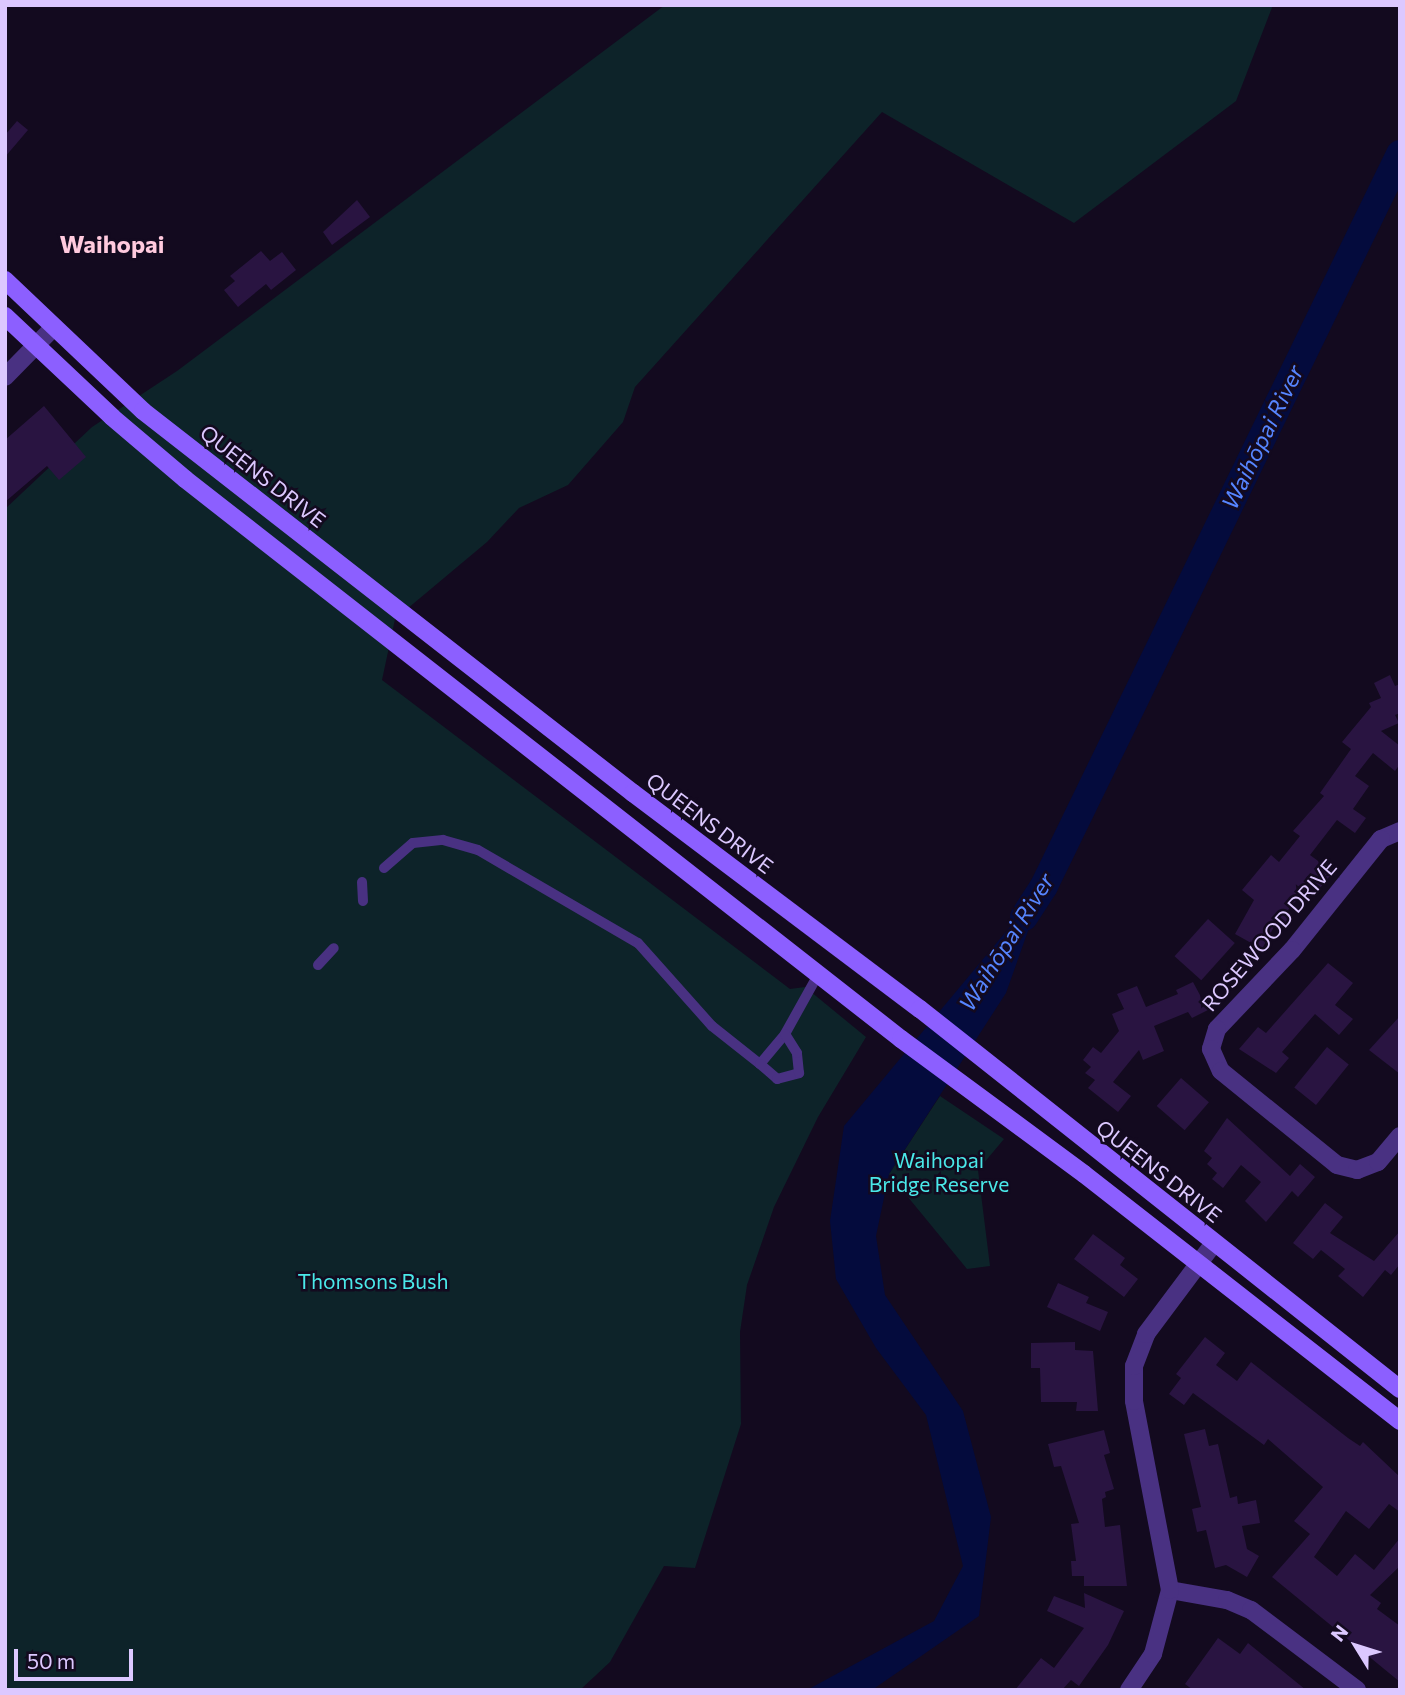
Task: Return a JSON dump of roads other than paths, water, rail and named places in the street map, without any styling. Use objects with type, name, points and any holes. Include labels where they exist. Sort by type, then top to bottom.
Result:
[{"type":"main road","name":"QUEENS DRIVE","points":[[5,280],[143,411],[633,793],[920,1009],[1400,1389]]},
{"type":"main road","points":[[5,316],[185,479],[901,1039],[1198,1263],[1400,1421]]},
{"type":"main road","points":[[616,816],[633,793]]},
{"type":"street","points":[[5,377],[54,327]]},
{"type":"street","name":"ROSEWOOD DRIVE","points":[[1400,831],[1381,839],[1292,950],[1217,1030],[1211,1049],[1221,1070],[1337,1164],[1357,1170],[1378,1162],[1400,1136]]},
{"type":"street","points":[[1129,1690],[1153,1654],[1170,1590],[1134,1401],[1134,1366],[1146,1334],[1214,1243]]},
{"type":"street","points":[[1170,1590],[1227,1600],[1251,1610],[1357,1690]]},
{"type":"lane","points":[[384,868],[413,843],[443,840],[478,850],[638,943],[712,1026],[777,1079],[799,1073],[797,1053],[785,1034]]},
{"type":"lane","points":[[362,882],[363,901]]},
{"type":"lane","points":[[318,965],[334,948]]},
{"type":"lane","points":[[760,1064],[785,1034],[819,973]]},
{"type":"water","points":[[1044,886],[1006,993],[889,1174],[876,1236],[885,1295],[963,1411],[991,1517],[979,1616],[872,1690],[807,1690],[934,1621],[963,1566],[926,1415],[876,1348],[836,1279],[830,1221],[844,1126]]},
{"type":"waterway","name":"Waihōpai River","points":[[1024,917],[1044,886],[1400,154]]},
{"type":"district","name":"Waihopai","points":[[112,244]]},
{"type":"park label","name":"Waihopai Bridge Reserve","points":[[939,1172]]},
{"type":"park label","name":"Thomsons Bush","points":[[373,1281]]}]
